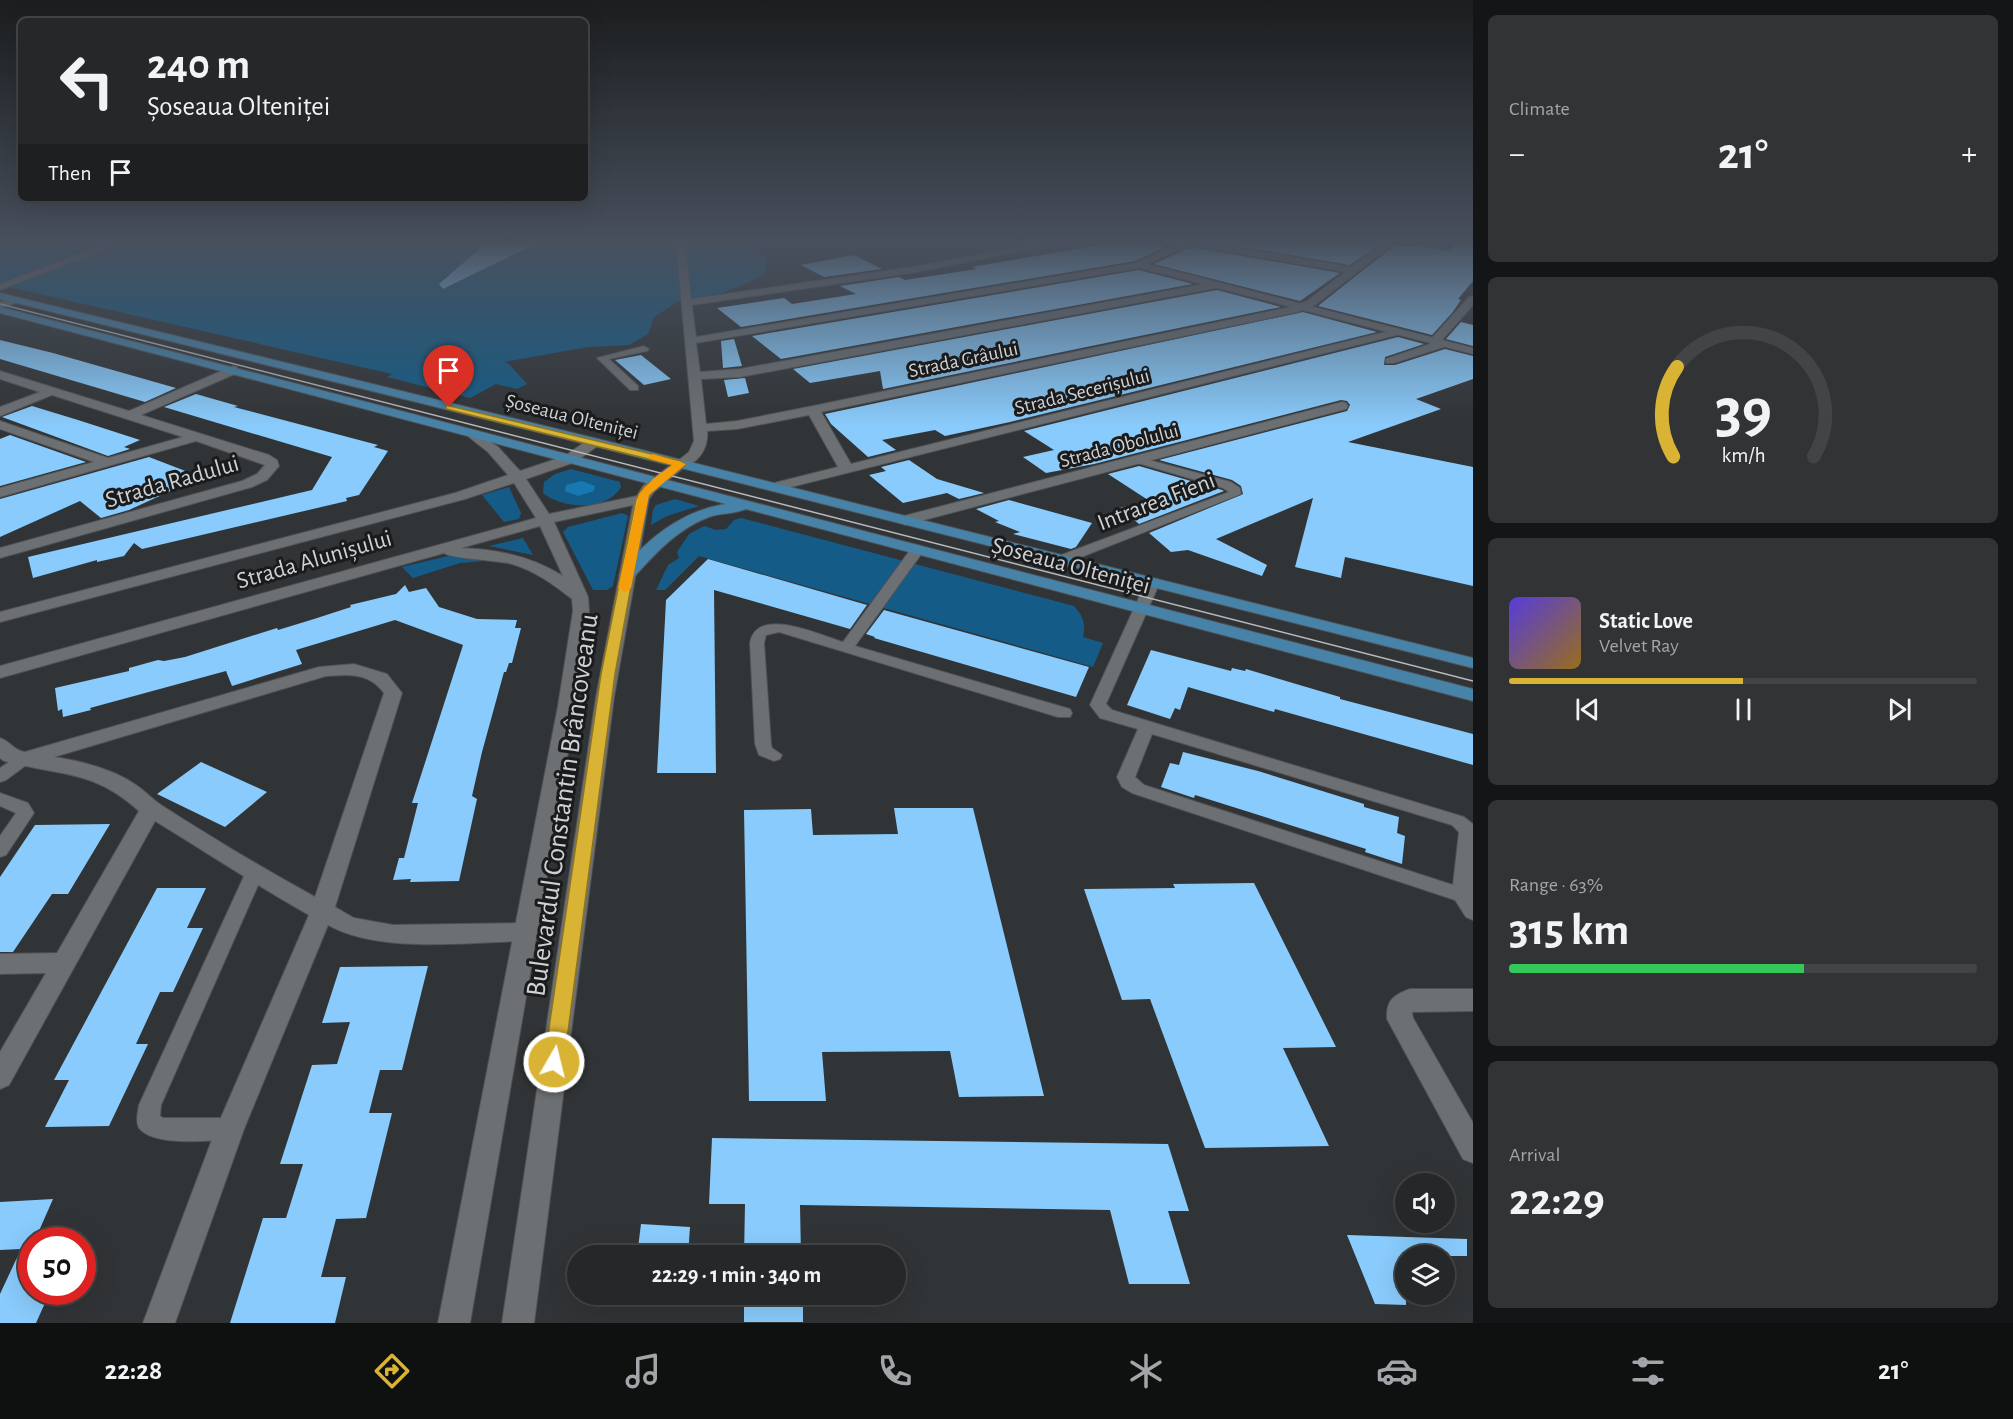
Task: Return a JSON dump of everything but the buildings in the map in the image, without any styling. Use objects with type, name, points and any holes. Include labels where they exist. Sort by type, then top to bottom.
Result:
[{"type":"main road","name":"Șoseaua Olteniței","points":[[26,303],[775,487],[1473,663]]},
{"type":"main road","name":"Șoseaua Olteniței","points":[[0,310],[1473,695]]},
{"type":"main road","points":[[627,575],[660,539],[679,525],[720,509],[752,506]]},
{"type":"street","points":[[657,481],[695,454],[701,445],[686,303]]},
{"type":"street","points":[[691,341],[927,303]]},
{"type":"street","points":[[695,376],[760,370],[1121,303]]},
{"type":"street","points":[[1283,303],[1473,351]]},
{"type":"street","points":[[1303,308],[1311,303]]},
{"type":"street","points":[[1390,361],[1439,343],[1470,303]]},
{"type":"street","name":"Strada Grâului","points":[[700,428],[737,425],[813,410],[1303,308]]},
{"type":"street","name":"Strada Secerișului","points":[[775,487],[1397,332]]},
{"type":"street","points":[[129,416],[233,370]]},
{"type":"street","name":"Strada Radului","points":[[0,375],[264,458],[272,463],[272,466],[261,477],[247,484],[0,553]]},
{"type":"street","points":[[0,412],[52,391]]},
{"type":"street","name":"Strada Obolului","points":[[905,520],[1342,406]]},
{"type":"street","points":[[813,410],[847,470]]},
{"type":"street","name":"Strada Radului","points":[[0,425],[107,462]]},
{"type":"street","name":"Bulevardul Constantin Brâncoveanu","points":[[454,1323],[580,623],[580,597],[544,520],[518,477],[498,454],[474,434]]},
{"type":"street","name":"Strada Radului","points":[[0,493],[196,437]]},
{"type":"street","name":"Strada Alunișului","points":[[0,617],[460,496],[570,459],[594,442]]},
{"type":"street","name":"Bulevardul Constantin Brâncoveanu","points":[[518,1323],[605,697],[642,499],[657,481]]},
{"type":"street","name":"Strada Alunișului","points":[[0,672],[544,520],[642,499]]},
{"type":"street","points":[[425,553],[477,552],[512,559],[556,576],[580,597]]},
{"type":"street","points":[[0,744],[2,750],[11,756],[23,759],[325,671],[359,670],[375,675],[389,685],[393,693],[321,913],[230,1129],[159,1323]]},
{"type":"street","name":"Bulevardul Constantin Brâncoveanu","points":[[23,759],[93,772],[129,790],[151,809],[218,849],[254,874],[321,913],[349,926],[376,933],[525,932]]},
{"type":"street","points":[[0,1077],[151,809]]},
{"type":"street","points":[[0,964],[63,963]]},
{"type":"street","points":[[1473,1000],[1410,1000],[1399,1007],[1400,1019],[1473,1150]]},
{"type":"lane","points":[[634,388],[602,358],[644,349]]},
{"type":"lane","name":"Intrarea Fieni","points":[[1061,560],[1235,494],[1236,491],[1227,485],[1138,460]]},
{"type":"lane","points":[[846,648],[918,549]]},
{"type":"lane","points":[[1153,582],[1098,705],[1106,714],[1458,821],[1468,830],[1470,859],[1462,895]]},
{"type":"lane","points":[[774,755],[765,751],[763,744],[758,636],[761,630],[768,627],[780,628],[1064,713]]},
{"type":"lane","points":[[1147,727],[1126,777],[1128,783],[1138,789],[1462,895],[1473,912]]},
{"type":"lane","points":[[0,776],[23,759]]},
{"type":"lane","points":[[0,799],[22,807],[24,813],[0,850]]},
{"type":"lane","points":[[230,1129],[159,1129],[148,1121],[150,1105],[254,874]]},
{"type":"shaded area","points":[[78,303],[676,303],[654,317],[648,334],[629,345],[588,347],[504,362],[509,364],[527,384],[517,389],[496,384],[470,398],[387,377],[392,374]]},
{"type":"shaded area","points":[[571,469],[620,482],[621,487],[606,501],[584,505],[561,502],[543,493],[544,482],[555,474]]},
{"type":"shaded area","points":[[582,481],[595,486],[594,491],[578,496],[565,491],[566,485]]},
{"type":"shaded area","points":[[509,487],[521,513],[519,519],[504,522],[482,495]]},
{"type":"shaded area","points":[[675,499],[699,506],[667,516],[651,525],[656,505]]},
{"type":"shaded area","points":[[622,513],[628,516],[613,586],[607,590],[593,590],[563,532],[568,527]]},
{"type":"shaded area","points":[[741,518],[1074,606],[1083,620],[1083,637],[1103,643],[1093,667],[699,556],[665,590],[656,590],[668,565],[679,558],[677,552],[689,534],[704,526],[716,530],[726,529],[734,520]]},
{"type":"shaded area","points":[[523,538],[533,555],[489,546]]},
{"type":"shaded area","points":[[452,555],[497,557],[484,561],[460,563],[413,578],[402,567]]},
{"type":"tram line","points":[[0,304],[1473,681]]},
{"type":"slow traffic","points":[[625,588],[644,494],[657,481],[681,464],[653,457]]},
{"type":"route","points":[[449,407],[681,464],[648,489],[642,499],[608,674],[554,1062]]}]
